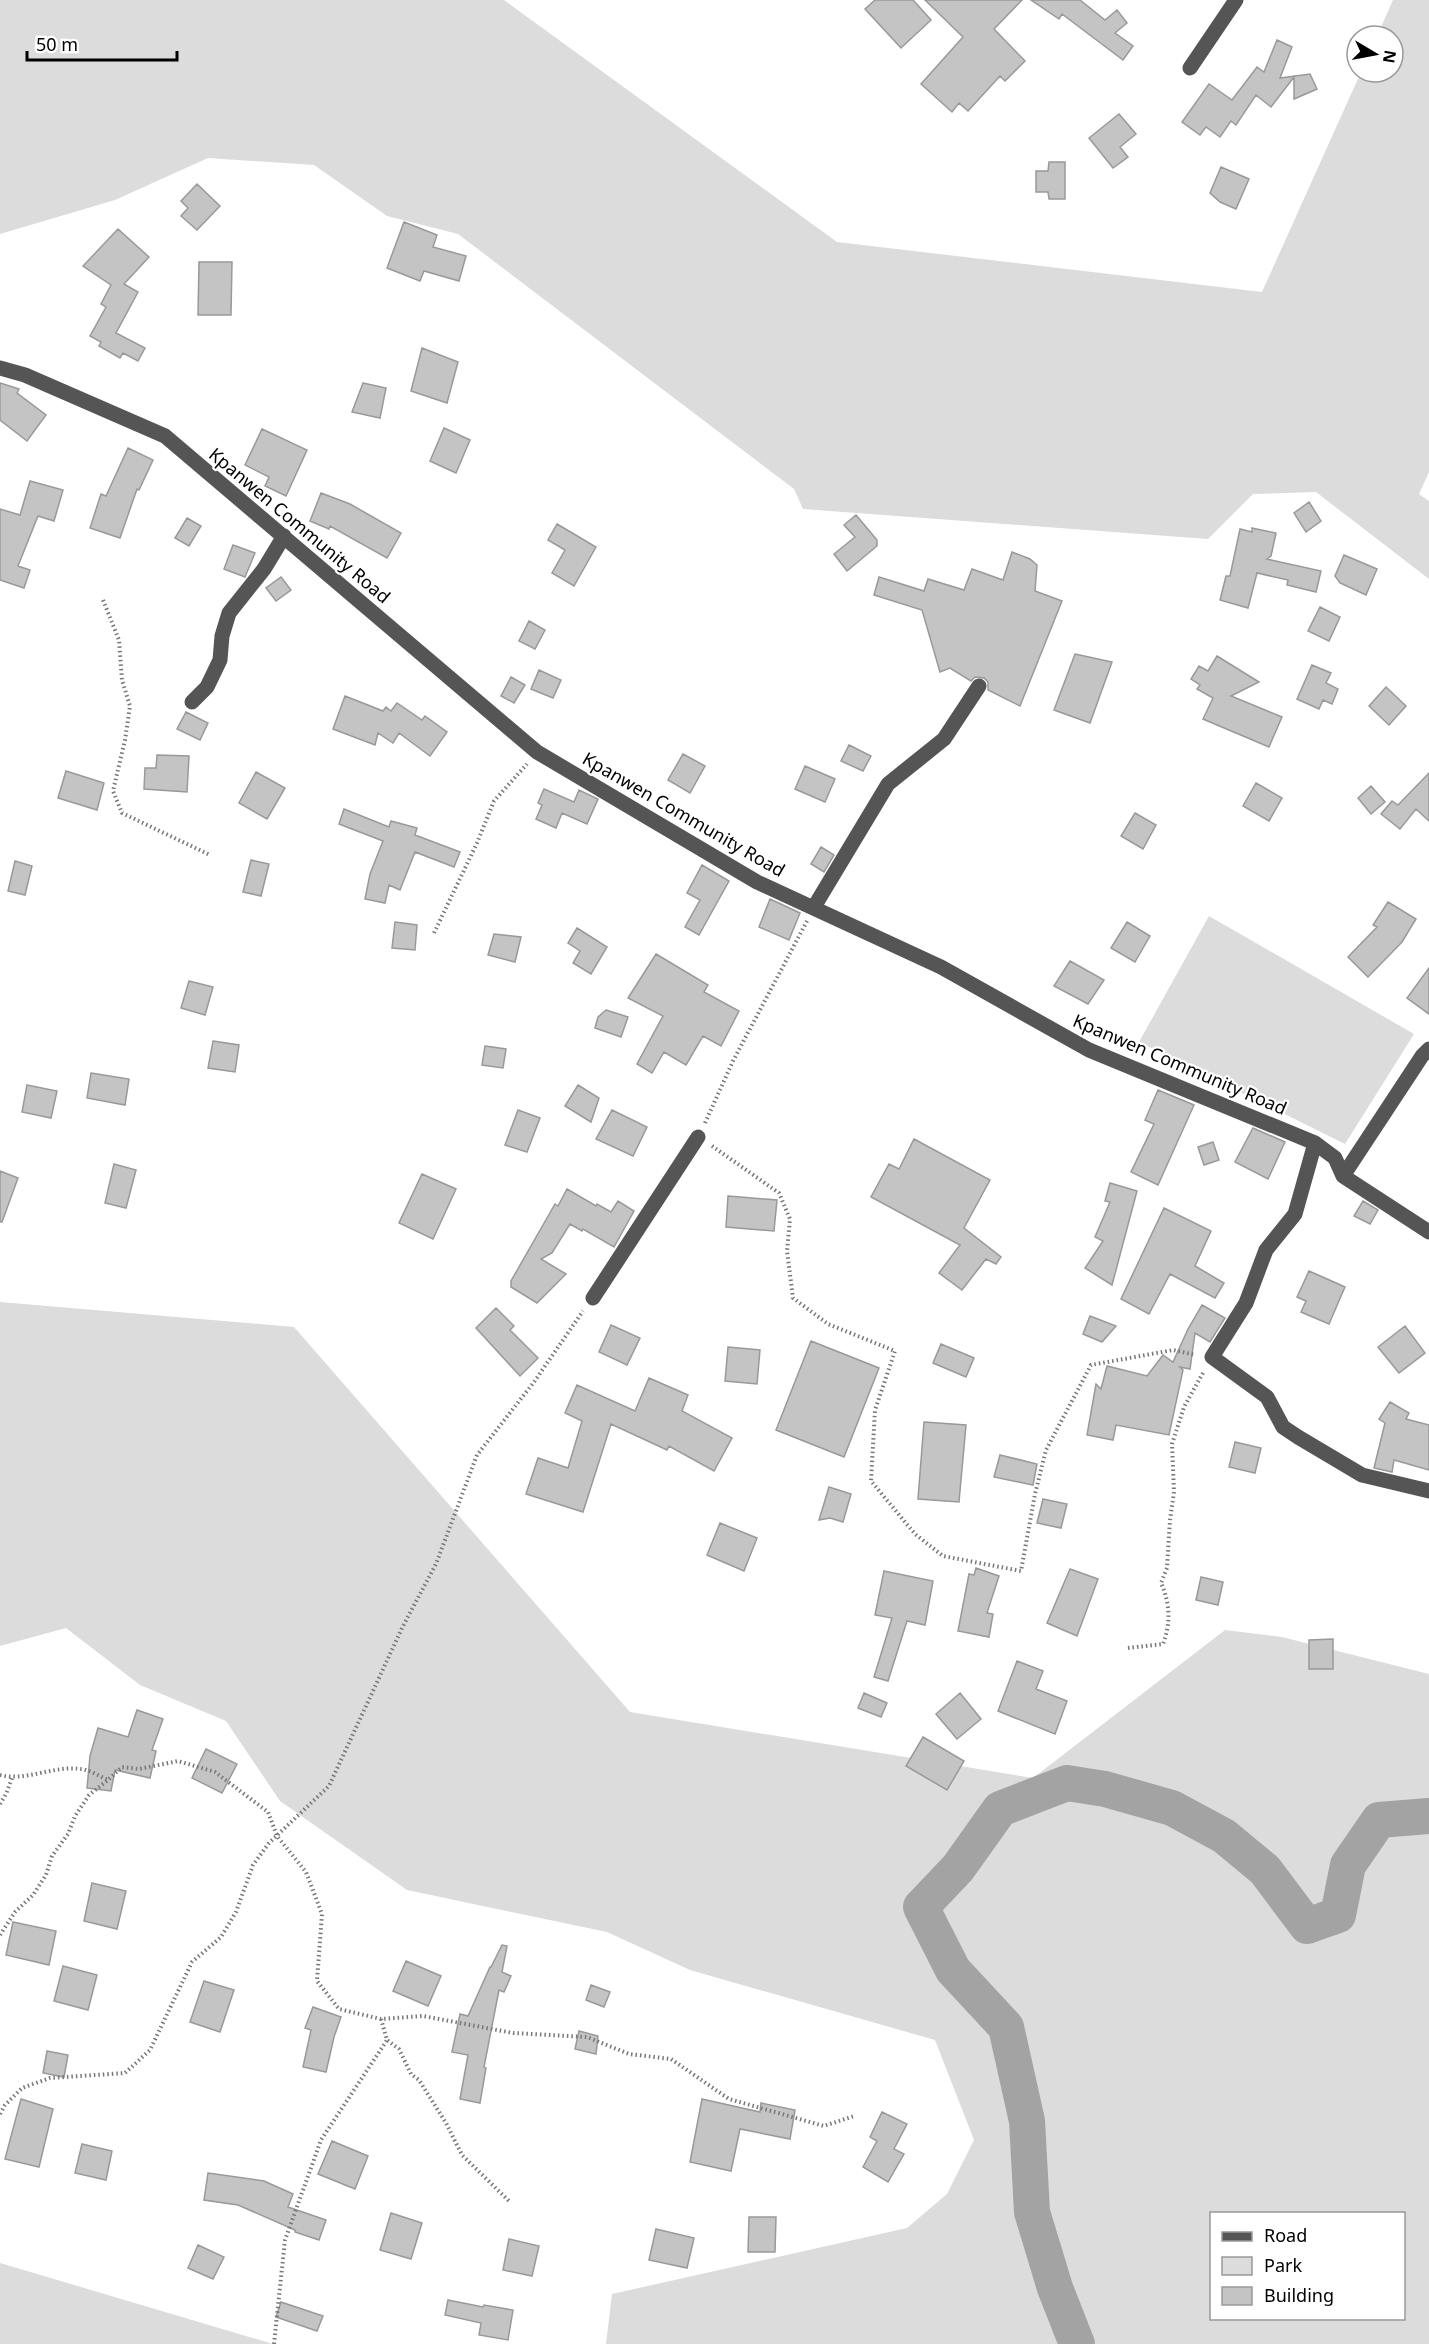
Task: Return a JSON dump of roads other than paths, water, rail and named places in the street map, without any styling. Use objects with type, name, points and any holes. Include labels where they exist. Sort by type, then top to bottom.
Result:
[{"type":"street","points":[[1190,68],[1236,0]]},
{"type":"street","name":"Kpanwen Community Road","points":[[0,368],[25,375],[165,436],[537,752],[757,882],[941,968],[1089,1050],[1315,1143],[1335,1158],[1343,1176],[1429,1232]]},
{"type":"street","points":[[192,702],[207,687],[220,660],[222,636],[230,613],[264,569],[284,536]]},
{"type":"street","points":[[814,907],[888,784],[944,740],[979,686]]},
{"type":"street","points":[[1343,1176],[1422,1056],[1429,1049]]},
{"type":"street","points":[[593,1298],[698,1137]]},
{"type":"street","points":[[1315,1143],[1295,1214],[1266,1250],[1246,1303],[1212,1357],[1267,1397],[1284,1427],[1298,1437],[1362,1475],[1429,1491]]},
{"type":"waterway","points":[[1077,2344],[1055,2288],[1032,2212],[1027,2121],[1006,2027],[953,1970],[921,1907],[958,1868],[1000,1809],[1067,1783],[1105,1789],[1172,1808],[1224,1836],[1265,1870],[1307,1926],[1338,1915],[1348,1865],[1379,1820],[1429,1816]]}]
